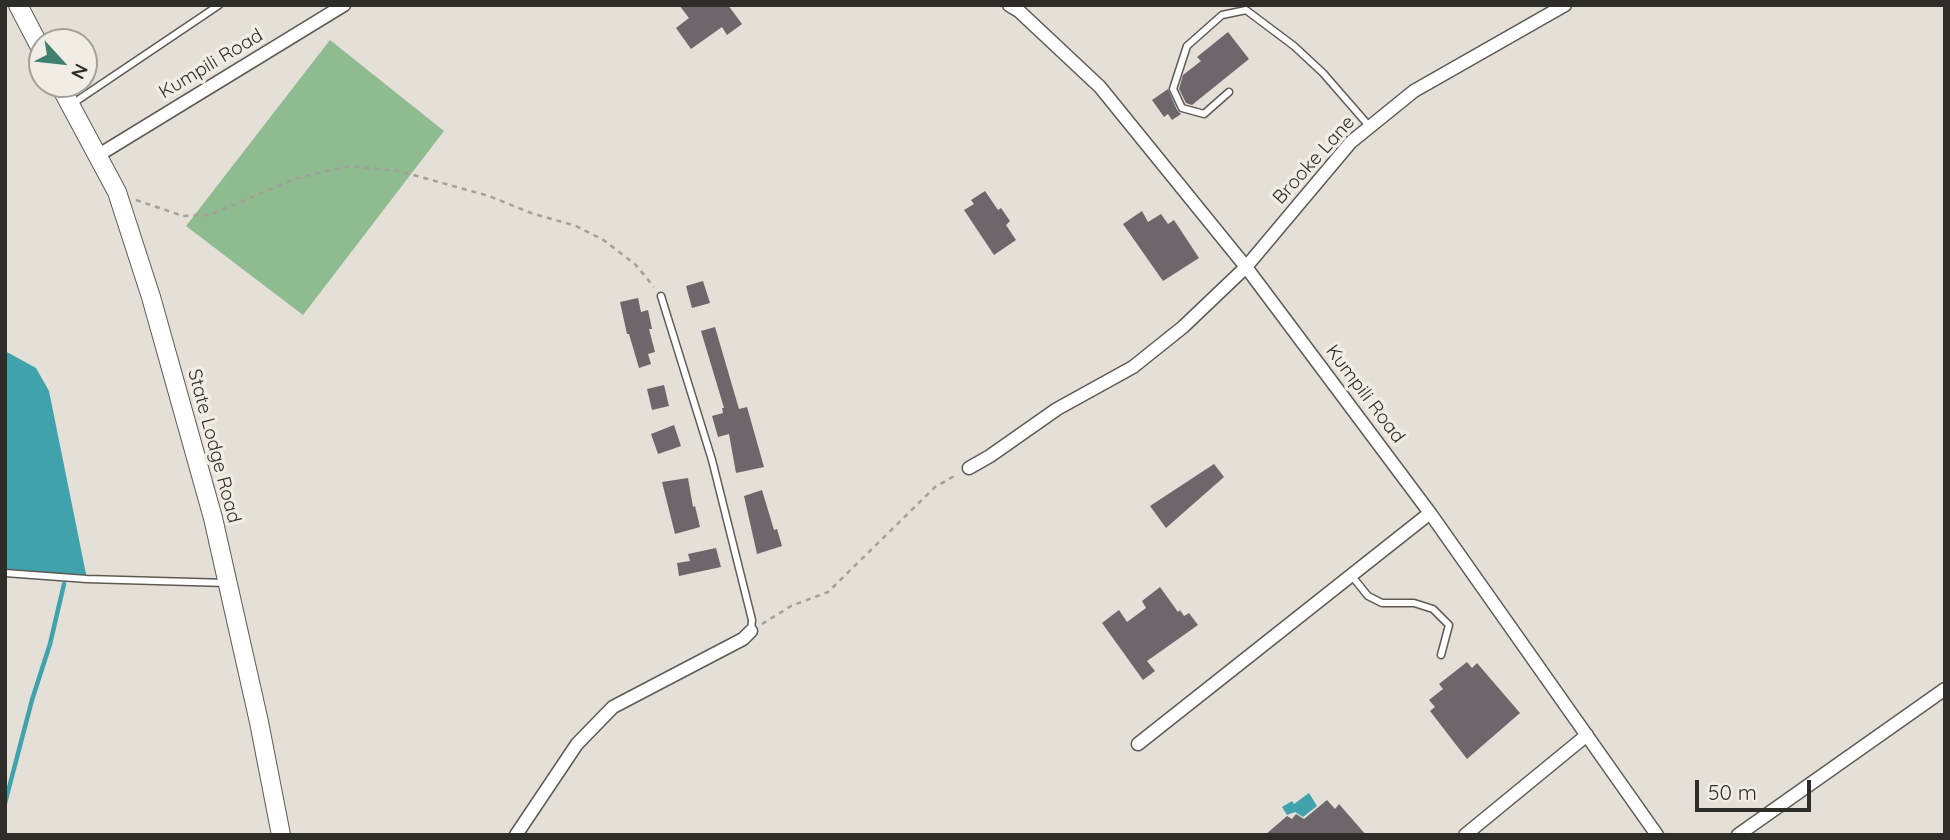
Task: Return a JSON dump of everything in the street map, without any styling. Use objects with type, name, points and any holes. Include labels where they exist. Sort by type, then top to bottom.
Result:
[{"type":"street","points":[[18,5],[30,28]]},
{"type":"street","name":"Kumpili Road","points":[[97,156],[344,5]]},
{"type":"street","name":"Kumpili Road","points":[[1009,5],[1019,11],[1100,87],[1246,267],[1430,513],[1657,835]]},
{"type":"street","name":"Brooke Lane","points":[[969,468],[1057,409],[1133,367],[1183,327],[1246,267],[1352,142],[1414,91],[1565,5]]},
{"type":"street","name":"State Lodge Road","points":[[66,98],[117,192],[151,297],[213,518],[259,722],[281,835]]},
{"type":"street","points":[[1138,744],[1430,513]]},
{"type":"street","points":[[516,835],[577,744],[613,707],[743,639],[751,631]]},
{"type":"street","points":[[1744,833],[1945,689]]},
{"type":"street","points":[[1465,835],[1587,735]]},
{"type":"lane","points":[[70,105],[219,5]]},
{"type":"lane","points":[[1229,92],[1204,114],[1182,108],[1172,89],[1187,46],[1222,15],[1248,8],[1324,73],[1370,127]]},
{"type":"lane","points":[[661,296],[712,460],[752,620],[751,631]]},
{"type":"lane","points":[[5,573],[87,579],[228,583]]},
{"type":"lane","points":[[1351,575],[1368,596],[1382,603],[1414,603],[1433,609],[1449,625],[1441,655]]},
{"type":"path","points":[[117,192],[183,216],[210,215],[298,178],[349,166],[399,170],[576,226],[602,240],[635,264],[661,296]]},
{"type":"path","points":[[751,631],[792,606],[828,592],[935,487],[969,468]]},
{"type":"green space","points":[[330,40],[444,131],[303,315],[186,226]]},
{"type":"water","points":[[5,351],[36,368],[49,391],[87,579],[5,573]]},
{"type":"water","points":[[1309,793],[1317,806],[1303,817],[1295,812],[1287,815],[1282,807],[1292,801],[1294,804]]},
{"type":"building","points":[[679,5],[728,5],[742,24],[727,35],[722,27],[691,49],[676,28],[689,18]]},
{"type":"building","points":[[1228,32],[1249,59],[1192,105],[1186,103],[1179,89],[1183,75],[1201,61],[1197,57]]},
{"type":"building","points":[[1168,89],[1181,114],[1172,120],[1168,114],[1164,117],[1152,100]]},
{"type":"building","points":[[985,191],[998,210],[1001,208],[1010,221],[1006,225],[1016,240],[994,255],[964,210],[974,204],[971,200]]},
{"type":"building","points":[[1142,211],[1148,222],[1161,214],[1168,224],[1174,220],[1199,258],[1163,281],[1123,224]]},
{"type":"building","points":[[703,281],[710,303],[692,308],[686,286]]},
{"type":"building","points":[[638,298],[641,312],[648,310],[652,329],[649,329],[655,352],[648,354],[651,364],[639,368],[627,334],[620,302]]},
{"type":"building","points":[[715,327],[739,409],[747,407],[764,467],[736,473],[729,434],[718,437],[712,416],[723,413],[724,408],[701,331]]},
{"type":"building","points":[[664,385],[669,406],[652,410],[647,389]]},
{"type":"building","points":[[674,425],[681,446],[658,454],[651,434]]},
{"type":"building","points":[[1214,464],[1224,477],[1166,528],[1150,506]]},
{"type":"building","points":[[688,478],[700,527],[675,534],[662,482]]},
{"type":"building","points":[[762,490],[774,530],[777,529],[782,546],[757,554],[744,496]]},
{"type":"building","points":[[716,548],[721,567],[679,576],[677,563],[690,561],[688,554]]},
{"type":"building","points":[[1160,587],[1178,612],[1180,610],[1184,616],[1189,613],[1198,625],[1147,661],[1155,671],[1143,680],[1102,623],[1119,610],[1127,622],[1146,608],[1142,601]]},
{"type":"building","points":[[1467,662],[1472,668],[1477,663],[1520,713],[1467,759],[1430,711],[1435,707],[1429,700],[1443,689],[1439,684]]},
{"type":"building","points":[[1327,800],[1335,809],[1339,804],[1366,835],[1265,835],[1287,816],[1292,819],[1296,814],[1304,819]]},
{"type":"waterway","points":[[5,803],[64,584]]}]
